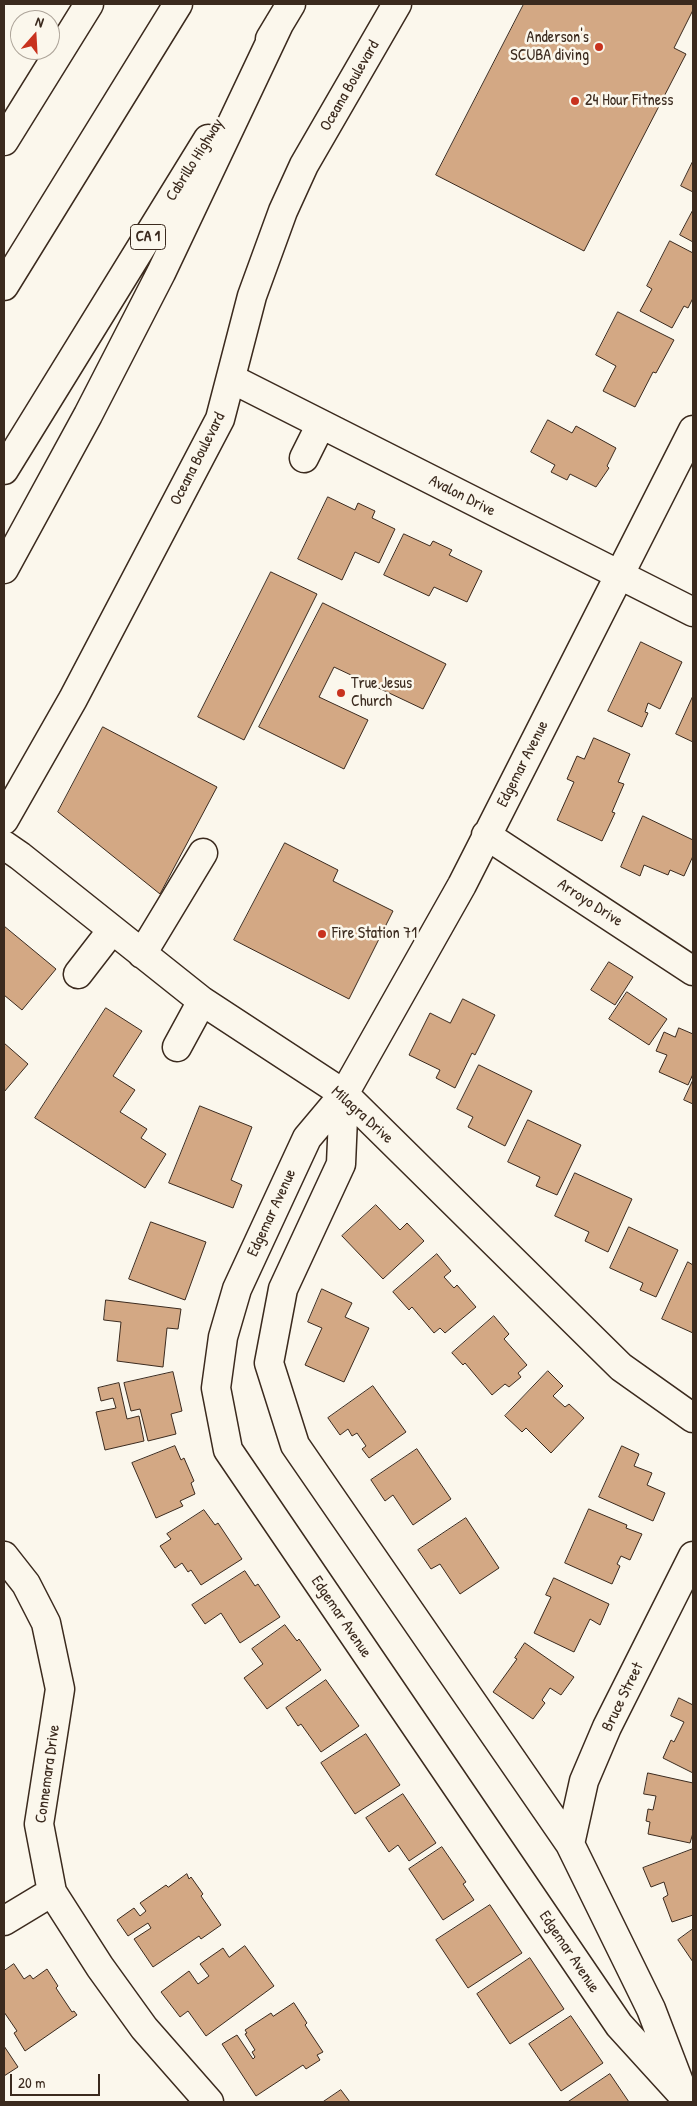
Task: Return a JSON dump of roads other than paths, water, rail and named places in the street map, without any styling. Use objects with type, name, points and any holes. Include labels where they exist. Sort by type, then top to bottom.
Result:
[{"type":"main road","points":[[4,140],[89,4]]},
{"type":"main road","points":[[4,286],[178,4]]},
{"type":"main road","name":"Oceana Boulevard","points":[[4,820],[72,700],[220,419],[232,379],[252,296],[282,211],[304,165],[397,4]]},
{"type":"main road","points":[[4,569],[88,415],[161,273],[285,14]]},
{"type":"main road","name":"Cabrillo Highway","points":[[4,470],[285,14]]},
{"type":"main road","name":"Avalon Drive","points":[[232,379],[693,612]]},
{"type":"main road","points":[[304,458],[322,424]]},
{"type":"main road","name":"Edgemar Avenue","points":[[686,2099],[619,2025],[228,1450],[216,1388],[223,1336],[237,1289],[307,1138],[344,1094],[462,884],[693,430]]},
{"type":"main road","name":"Arroyo Drive","points":[[486,835],[693,972]]},
{"type":"main road","name":"Milagra Drive","points":[[4,845],[202,1001],[344,1094],[621,1367],[693,1418]]},
{"type":"main road","points":[[142,954],[203,853]]},
{"type":"main road","points":[[78,974],[112,930]]},
{"type":"main road","points":[[177,1047],[202,1001]]},
{"type":"main road","name":"Edgemar Avenue","points":[[344,1094],[341,1164],[283,1289],[269,1363],[295,1444],[570,1844],[651,2009],[686,2099]]},
{"type":"main road","name":"Connemara Drive","points":[[4,1556],[26,1584],[46,1622],[60,1688],[39,1824],[52,1892],[100,1967],[144,2028],[209,2102]]},
{"type":"main road","name":"Bruce Street","points":[[570,1844],[584,1781],[607,1728],[693,1556]]},
{"type":"main road","points":[[4,1921],[52,1892]]},
{"type":"place","name":"Anderson's SCUBA diving","points":[[599,47]]},
{"type":"place","name":"24 Hour Fitness","points":[[575,101]]},
{"type":"place","name":"True Jesus Church","points":[[341,693]]},
{"type":"place","name":"Fire Station 71","points":[[322,934]]}]
